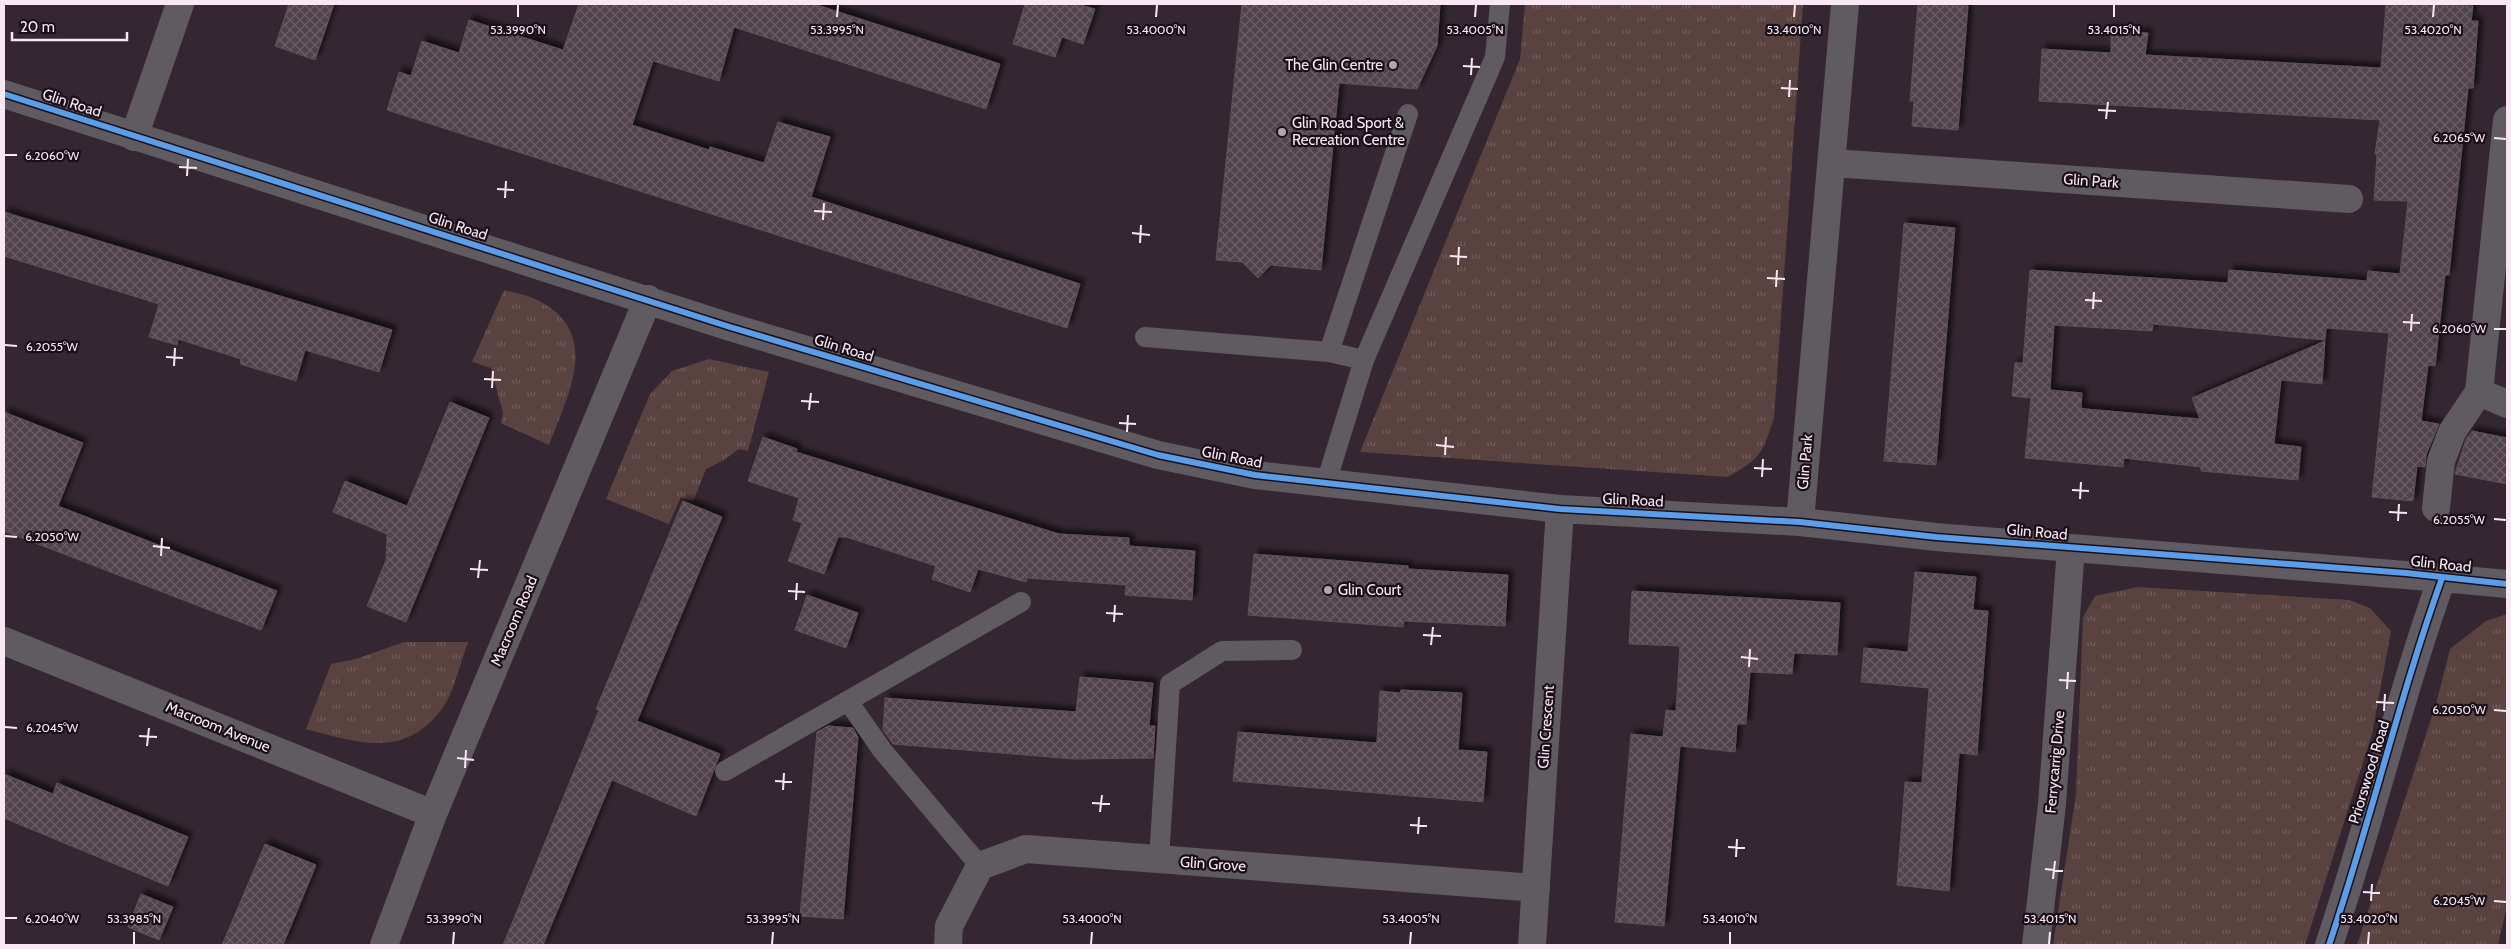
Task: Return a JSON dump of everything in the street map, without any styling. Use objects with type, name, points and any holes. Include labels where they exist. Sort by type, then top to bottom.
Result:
[{"type":"street","points":[[134,137],[180,4]]},
{"type":"street","name":"Glin Park","points":[[1800,522],[1833,163],[1845,4]]},
{"type":"street","name":"Glin Road","points":[[4,94],[740,330],[1158,454],[1256,476],[1560,509],[1800,522],[1936,537],[2507,584]]},
{"type":"street","points":[[2436,508],[2441,461],[2452,432],[2479,392],[2501,243],[2507,120]]},
{"type":"street","name":"Glin Park","points":[[1833,163],[2349,199]]},
{"type":"street","name":"Macroom Road","points":[[384,945],[433,814],[648,300]]},
{"type":"street","points":[[2479,392],[2507,404]]},
{"type":"street","name":"Glin Crescent","points":[[1532,945],[1560,509]]},
{"type":"street","name":"Ferrycarrig Drive","points":[[2036,945],[2052,804],[2071,548]]},
{"type":"street","name":"Priorswood Road","points":[[2328,945],[2393,738],[2425,626],[2442,578]]},
{"type":"street","name":"Macroom Avenue","points":[[4,641],[433,814]]},
{"type":"street","name":"Glin Grove","points":[[980,866],[1026,849],[1536,888]]},
{"type":"street","points":[[948,945],[950,926],[980,866]]},
{"type":"lane","points":[[1326,483],[1364,360],[1495,57],[1500,4]]},
{"type":"lane","points":[[1329,352],[1408,114]]},
{"type":"lane","points":[[1145,337],[1329,352],[1364,360]]},
{"type":"lane","points":[[725,771],[1021,602]]},
{"type":"lane","points":[[1159,859],[1170,684],[1222,651],[1292,650]]},
{"type":"lane","points":[[848,701],[882,750],[980,866]]},
{"type":"green space","points":[[1525,4],[1803,4],[1774,418],[1759,454],[1747,465],[1728,477],[1360,452],[1520,59]]},
{"type":"green space","points":[[504,290],[533,298],[557,313],[569,329],[575,347],[575,366],[571,386],[549,445],[501,423],[503,413],[491,368],[472,362]]},
{"type":"green space","points":[[709,359],[769,372],[748,451],[739,449],[724,460],[706,469],[693,502],[681,497],[669,524],[606,499],[650,394],[672,371]]},
{"type":"green space","points":[[2138,587],[2349,600],[2370,608],[2391,631],[2372,734],[2305,945],[2053,945],[2076,794],[2083,617],[2095,596]]},
{"type":"green space","points":[[2507,614],[2507,905],[2498,945],[2357,945],[2436,704],[2450,649],[2486,621]]},
{"type":"green space","points":[[404,642],[468,642],[447,700],[429,723],[414,734],[398,741],[381,743],[345,739],[306,729],[331,664],[356,659]]},
{"type":"building","points":[[289,4],[334,4],[315,60],[275,46]]},
{"type":"building","points":[[579,4],[814,4],[1000,64],[986,109],[734,27],[719,81],[653,61],[632,125],[709,150],[710,147],[764,163],[778,122],[830,137],[811,197],[1080,284],[1067,328],[387,110],[399,72],[411,76],[422,41],[459,53],[469,20],[563,50]]},
{"type":"building","points":[[1025,4],[1077,4],[1095,9],[1083,44],[1062,37],[1055,57],[1013,44]]},
{"type":"building","name":"Glin Road Sport & Recreation Centre","points":[[1242,4],[1440,4],[1437,46],[1417,89],[1339,83],[1321,270],[1271,265],[1258,278],[1242,262],[1216,260]]},
{"type":"building","points":[[1918,4],[1968,6],[1958,130],[1912,126],[1914,101],[1910,101]]},
{"type":"building","points":[[2386,4],[2473,6],[2471,21],[2478,21],[2473,88],[2468,88],[2449,275],[2445,275],[2435,366],[2428,365],[2421,421],[2439,424],[2426,455],[2425,467],[2417,466],[2413,501],[2372,497],[2389,333],[2326,328],[2325,340],[2153,324],[2152,331],[2054,325],[2050,390],[2082,393],[2081,408],[2200,419],[2192,398],[2325,341],[2322,384],[2281,380],[2274,444],[2301,447],[2298,480],[2201,471],[2201,467],[2124,458],[2123,467],[2025,458],[2031,398],[2012,396],[2015,363],[2023,363],[2030,270],[2228,283],[2229,270],[2367,281],[2368,271],[2400,274],[2408,201],[2374,200],[2377,154],[2375,154],[2380,120],[2039,101],[2042,49],[2111,53],[2111,31],[2148,33],[2145,55],[2381,68]]},
{"type":"building","points":[[4,212],[392,330],[379,372],[305,350],[296,381],[240,364],[241,359],[178,339],[177,345],[149,337],[159,304],[4,256]]},
{"type":"building","points":[[1904,223],[1955,228],[1936,465],[1884,461]]},
{"type":"building","points":[[450,402],[489,418],[406,622],[367,606],[386,560],[387,534],[333,512],[345,481],[407,506]]},
{"type":"building","points":[[4,412],[83,443],[58,506],[277,591],[261,630],[4,531]]},
{"type":"building","points":[[2472,431],[2507,438],[2507,484],[2455,474],[2466,439]]},
{"type":"building","points":[[763,437],[797,449],[796,452],[1059,534],[1129,538],[1129,546],[1195,551],[1192,600],[1125,595],[1126,585],[1027,578],[1026,582],[978,569],[970,592],[932,579],[936,566],[846,537],[838,537],[824,574],[788,561],[802,523],[793,520],[799,498],[748,481]]},
{"type":"building","points":[[683,501],[722,517],[637,721],[720,754],[696,816],[612,780],[543,945],[503,945],[599,710],[596,709]]},
{"type":"building","name":"Glin Court","points":[[1254,554],[1408,566],[1408,569],[1508,575],[1505,626],[1404,621],[1403,627],[1248,615]]},
{"type":"building","points":[[1915,572],[1976,577],[1973,610],[1988,611],[1977,755],[1959,753],[1949,891],[1897,885],[1905,782],[1922,783],[1929,688],[1861,682],[1864,648],[1908,652]]},
{"type":"building","points":[[1632,591],[1840,603],[1837,655],[1794,653],[1792,674],[1750,672],[1746,724],[1737,724],[1735,752],[1680,746],[1664,926],[1615,922],[1631,734],[1663,737],[1666,710],[1676,711],[1680,646],[1629,644]]},
{"type":"building","points":[[807,595],[858,613],[846,648],[795,630]]},
{"type":"building","points":[[1080,677],[1153,683],[1149,726],[1155,726],[1153,758],[1073,759],[893,744],[883,730],[885,698],[1076,712]]},
{"type":"building","points":[[1401,690],[1462,693],[1458,750],[1487,752],[1483,802],[1233,781],[1238,732],[1377,743],[1380,691],[1400,693]]},
{"type":"building","points":[[828,726],[853,728],[858,737],[843,919],[800,916],[817,732]]},
{"type":"building","points":[[4,774],[53,794],[57,783],[188,837],[168,886],[4,818]]},
{"type":"building","points":[[265,844],[316,865],[283,945],[222,945]]},
{"type":"building","points":[[141,894],[173,907],[159,940],[128,927]]},
{"type":"cycle path","points":[[4,94],[730,327],[1158,455],[1255,475],[1560,509],[1800,522],[1936,537],[2406,573],[2507,584]]},
{"type":"cycle path","points":[[2329,945],[2426,623],[2442,578]]},
{"type":"place","name":"The Glin Centre","points":[[1393,65]]},
{"type":"place","name":"Glin Road Sport & Recreation Centre","points":[[1282,132]]},
{"type":"place","name":"Glin Court","points":[[1328,590]]}]
